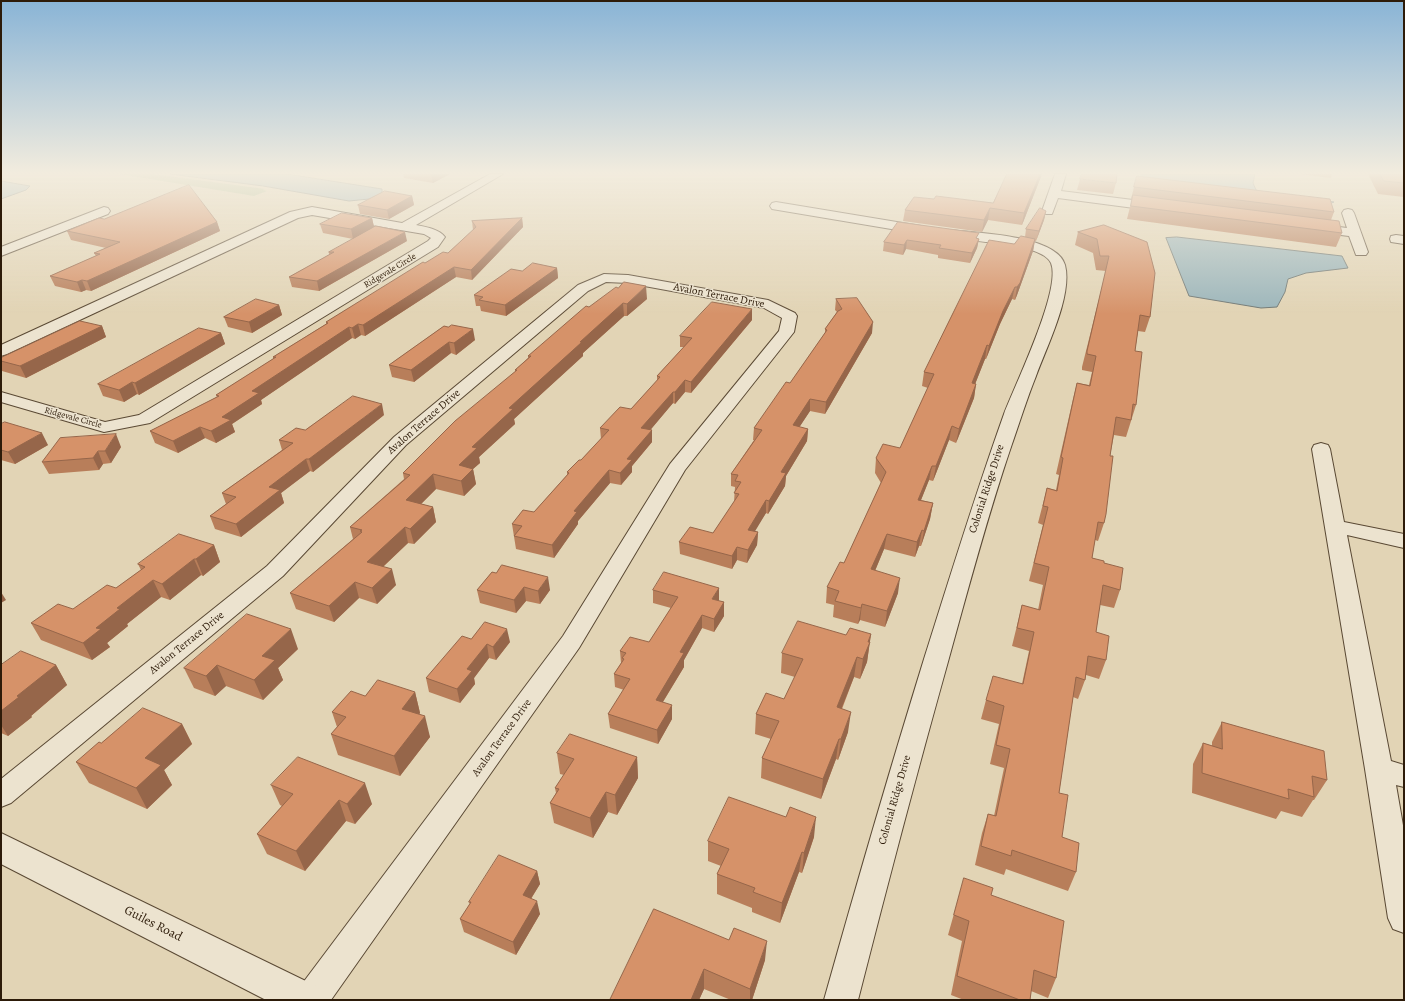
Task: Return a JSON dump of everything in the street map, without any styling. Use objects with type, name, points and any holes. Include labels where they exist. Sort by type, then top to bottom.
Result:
[{"type":"street","points":[[1,252],[80,221]]},
{"type":"street","name":"Ridgevale Circle","points":[[1,351],[282,221]]},
{"type":"street","name":"Ridgevale Circle","points":[[1,397],[104,427],[144,419],[433,244],[439,237],[427,231],[368,221]]},
{"type":"street","points":[[404,227],[415,221]]},
{"type":"street","name":"Colonial Ridge Drive","points":[[841,1000],[890,818],[983,497],[1022,388],[1050,318],[1058,292],[1059,269],[1058,261],[1052,254],[1038,247],[865,221]]},
{"type":"street","points":[[1351,221],[1361,252]]},
{"type":"street","points":[[1307,227],[1355,233]]},
{"type":"street","name":"Avalon Terrace Drive","points":[[1,795],[275,570],[400,441],[583,288],[604,278],[628,279],[768,304],[790,316],[786,332],[677,468],[571,642],[311,1000]]},
{"type":"street","points":[[1321,448],[1335,526],[1392,772],[1404,918]]},
{"type":"street","points":[[1335,526],[1404,541]]},
{"type":"street","name":"Guiles Road","points":[[1,848],[304,1000]]},
{"type":"water","points":[[1177,237],[1342,256],[1348,268],[1306,273],[1288,279],[1285,292],[1277,307],[1261,308],[1189,296],[1166,238]]},
{"type":"building","points":[[92,221],[216,221],[217,222],[87,281],[82,280],[77,282],[50,276],[100,254],[94,253],[120,242],[67,231]]},
{"type":"building","points":[[327,221],[367,221],[351,229],[320,224]]},
{"type":"building","points":[[472,221],[519,221],[471,270],[454,267],[363,325],[358,324],[352,328],[349,327],[252,391],[259,393],[222,417],[231,420],[211,431],[200,427],[173,441],[150,431],[219,396],[216,395],[328,323],[326,322],[423,262],[425,263],[443,252],[448,253],[476,227]]},
{"type":"building","points":[[1032,221],[1043,221],[1039,231],[1026,229]]},
{"type":"building","points":[[1246,221],[1339,221],[1342,233]]},
{"type":"building","points":[[898,222],[979,233],[976,238],[979,239],[972,253],[939,248],[941,245],[907,240],[904,245],[884,242]]},
{"type":"building","points":[[1104,225],[1147,242],[1155,273],[1150,317],[1140,315],[1135,351],[1142,352],[1136,405],[1133,404],[1131,420],[1116,417],[1110,456],[1113,456],[1106,514],[1104,523],[1098,522],[1092,558],[1123,568],[1120,590],[1103,585],[1096,632],[1109,636],[1106,660],[1088,656],[1085,680],[1076,677],[1059,793],[1068,795],[1062,837],[1079,843],[1076,872],[1012,850],[1011,856],[981,846],[988,814],[996,816],[1010,749],[996,745],[1004,706],[986,700],[993,676],[1023,684],[1034,632],[1017,628],[1022,605],[1040,610],[1049,567],[1034,563],[1048,507],[1043,506],[1047,488],[1057,491],[1063,458],[1061,457],[1077,383],[1090,386],[1096,356],[1087,354],[1087,351],[1109,256],[1100,256],[1097,239],[1078,232]]},
{"type":"building","points":[[376,226],[405,232],[317,281],[289,277],[334,252],[329,252]]},
{"type":"building","points":[[1021,236],[1035,239],[1020,283],[1017,287],[1015,287],[1003,311],[989,346],[987,345],[972,383],[976,384],[959,429],[952,426],[936,466],[932,466],[918,500],[933,503],[924,531],[922,530],[917,542],[887,534],[871,569],[900,578],[887,611],[862,604],[861,608],[835,601],[839,591],[827,587],[840,562],[844,563],[886,472],[876,458],[883,444],[900,448],[934,374],[924,372],[989,240],[1014,244]]},
{"type":"building","points":[[533,263],[557,268],[505,305],[479,300],[483,297],[474,295],[511,269],[522,271]]},
{"type":"building","points":[[624,282],[646,286],[627,304],[623,303],[580,342],[582,342],[509,408],[513,409],[472,447],[477,448],[459,465],[473,469],[461,481],[433,474],[406,500],[433,507],[410,529],[405,527],[367,562],[392,569],[372,588],[355,582],[329,606],[290,593],[362,532],[360,531],[362,530],[350,527],[410,475],[403,473],[455,421],[517,370],[515,370],[531,356],[528,356],[586,306],[589,307],[616,287],[618,288]]},
{"type":"building","points":[[857,298],[873,322],[826,402],[810,399],[793,425],[808,429],[781,472],[786,473],[769,501],[766,500],[748,530],[758,532],[748,550],[737,547],[732,556],[679,542],[690,527],[713,533],[739,494],[734,493],[741,482],[735,481],[738,475],[731,474],[762,430],[754,428],[786,382],[790,383],[827,330],[825,329],[838,311],[842,309],[836,299]]},
{"type":"building","points":[[256,299],[279,305],[249,322],[224,317]]},
{"type":"building","points":[[712,302],[752,309],[691,382],[685,380],[641,428],[652,430],[627,459],[632,460],[620,473],[609,470],[574,511],[577,512],[552,545],[514,536],[522,526],[512,524],[523,510],[534,512],[569,473],[567,472],[579,460],[581,460],[609,430],[600,428],[620,407],[631,409],[660,377],[657,376],[692,338],[680,336]]},
{"type":"building","points":[[80,321],[102,326],[20,366],[1,361],[1,358]]},
{"type":"building","points":[[452,325],[473,329],[454,343],[449,342],[411,370],[389,365],[444,326],[448,327]]},
{"type":"building","points":[[199,328],[221,333],[135,383],[132,382],[119,390],[98,384]]},
{"type":"building","points":[[353,396],[382,404],[269,487],[280,490],[236,524],[210,516],[236,497],[222,493],[293,443],[279,440],[296,428],[305,430]]},
{"type":"building","points":[[5,422],[42,433],[8,452],[1,450],[1,424]]},
{"type":"building","points":[[116,434],[105,451],[98,451],[93,458],[42,462],[60,438]]},
{"type":"building","points":[[179,534],[214,545],[162,584],[153,580],[117,608],[120,609],[96,628],[101,629],[83,643],[31,623],[58,604],[73,609],[107,585],[116,588],[145,567],[138,564]]},
{"type":"building","points":[[502,565],[548,577],[538,591],[524,587],[514,600],[477,590],[492,572],[496,573]]},
{"type":"building","points":[[664,572],[719,588],[712,599],[724,602],[714,619],[702,615],[680,652],[684,653],[656,700],[672,705],[657,730],[608,714],[630,679],[614,674],[624,659],[622,658],[626,653],[620,651],[630,637],[649,642],[678,597],[653,590]]},
{"type":"building","points":[[247,614],[291,629],[262,656],[275,660],[254,680],[217,665],[206,676],[184,668]]},
{"type":"building","points":[[798,621],[846,635],[850,628],[871,634],[868,642],[870,642],[863,659],[857,657],[837,707],[851,712],[823,779],[762,758],[779,721],[756,714],[766,693],[784,699],[803,659],[782,653]]},
{"type":"building","points":[[485,622],[507,629],[493,647],[487,644],[467,669],[472,671],[457,689],[426,678],[462,636],[471,639]]},
{"type":"building","points":[[21,651],[56,665],[17,696],[19,697],[1,711],[1,665]]},
{"type":"building","points":[[378,680],[415,692],[402,709],[425,716],[394,756],[331,734],[346,717],[332,712],[351,691],[365,696]]},
{"type":"building","points":[[143,708],[182,724],[145,758],[161,765],[136,788],[76,762],[99,742],[101,743]]},
{"type":"building","points":[[1222,722],[1324,751],[1327,780],[1312,776],[1314,797],[1288,789],[1289,799],[1202,773],[1203,743],[1222,749]]},
{"type":"building","points":[[570,734],[637,757],[615,795],[606,792],[590,818],[550,803],[559,789],[555,788],[574,759],[557,753]]},
{"type":"building","points":[[298,757],[365,783],[347,804],[339,800],[296,851],[257,834],[293,794],[271,785]]},
{"type":"building","points":[[729,797],[786,817],[790,807],[816,817],[804,853],[802,852],[782,903],[753,892],[755,888],[717,874],[729,849],[708,841]]},
{"type":"building","points":[[499,855],[537,871],[523,895],[537,901],[513,942],[460,919]]},
{"type":"building","points":[[964,878],[993,888],[991,895],[1064,921],[1056,978],[1034,970],[1030,1000],[1020,1000],[957,976],[969,921],[954,915]]},
{"type":"building","points":[[654,909],[729,940],[734,928],[767,941],[750,989],[704,969],[691,1000],[610,1000]]}]
